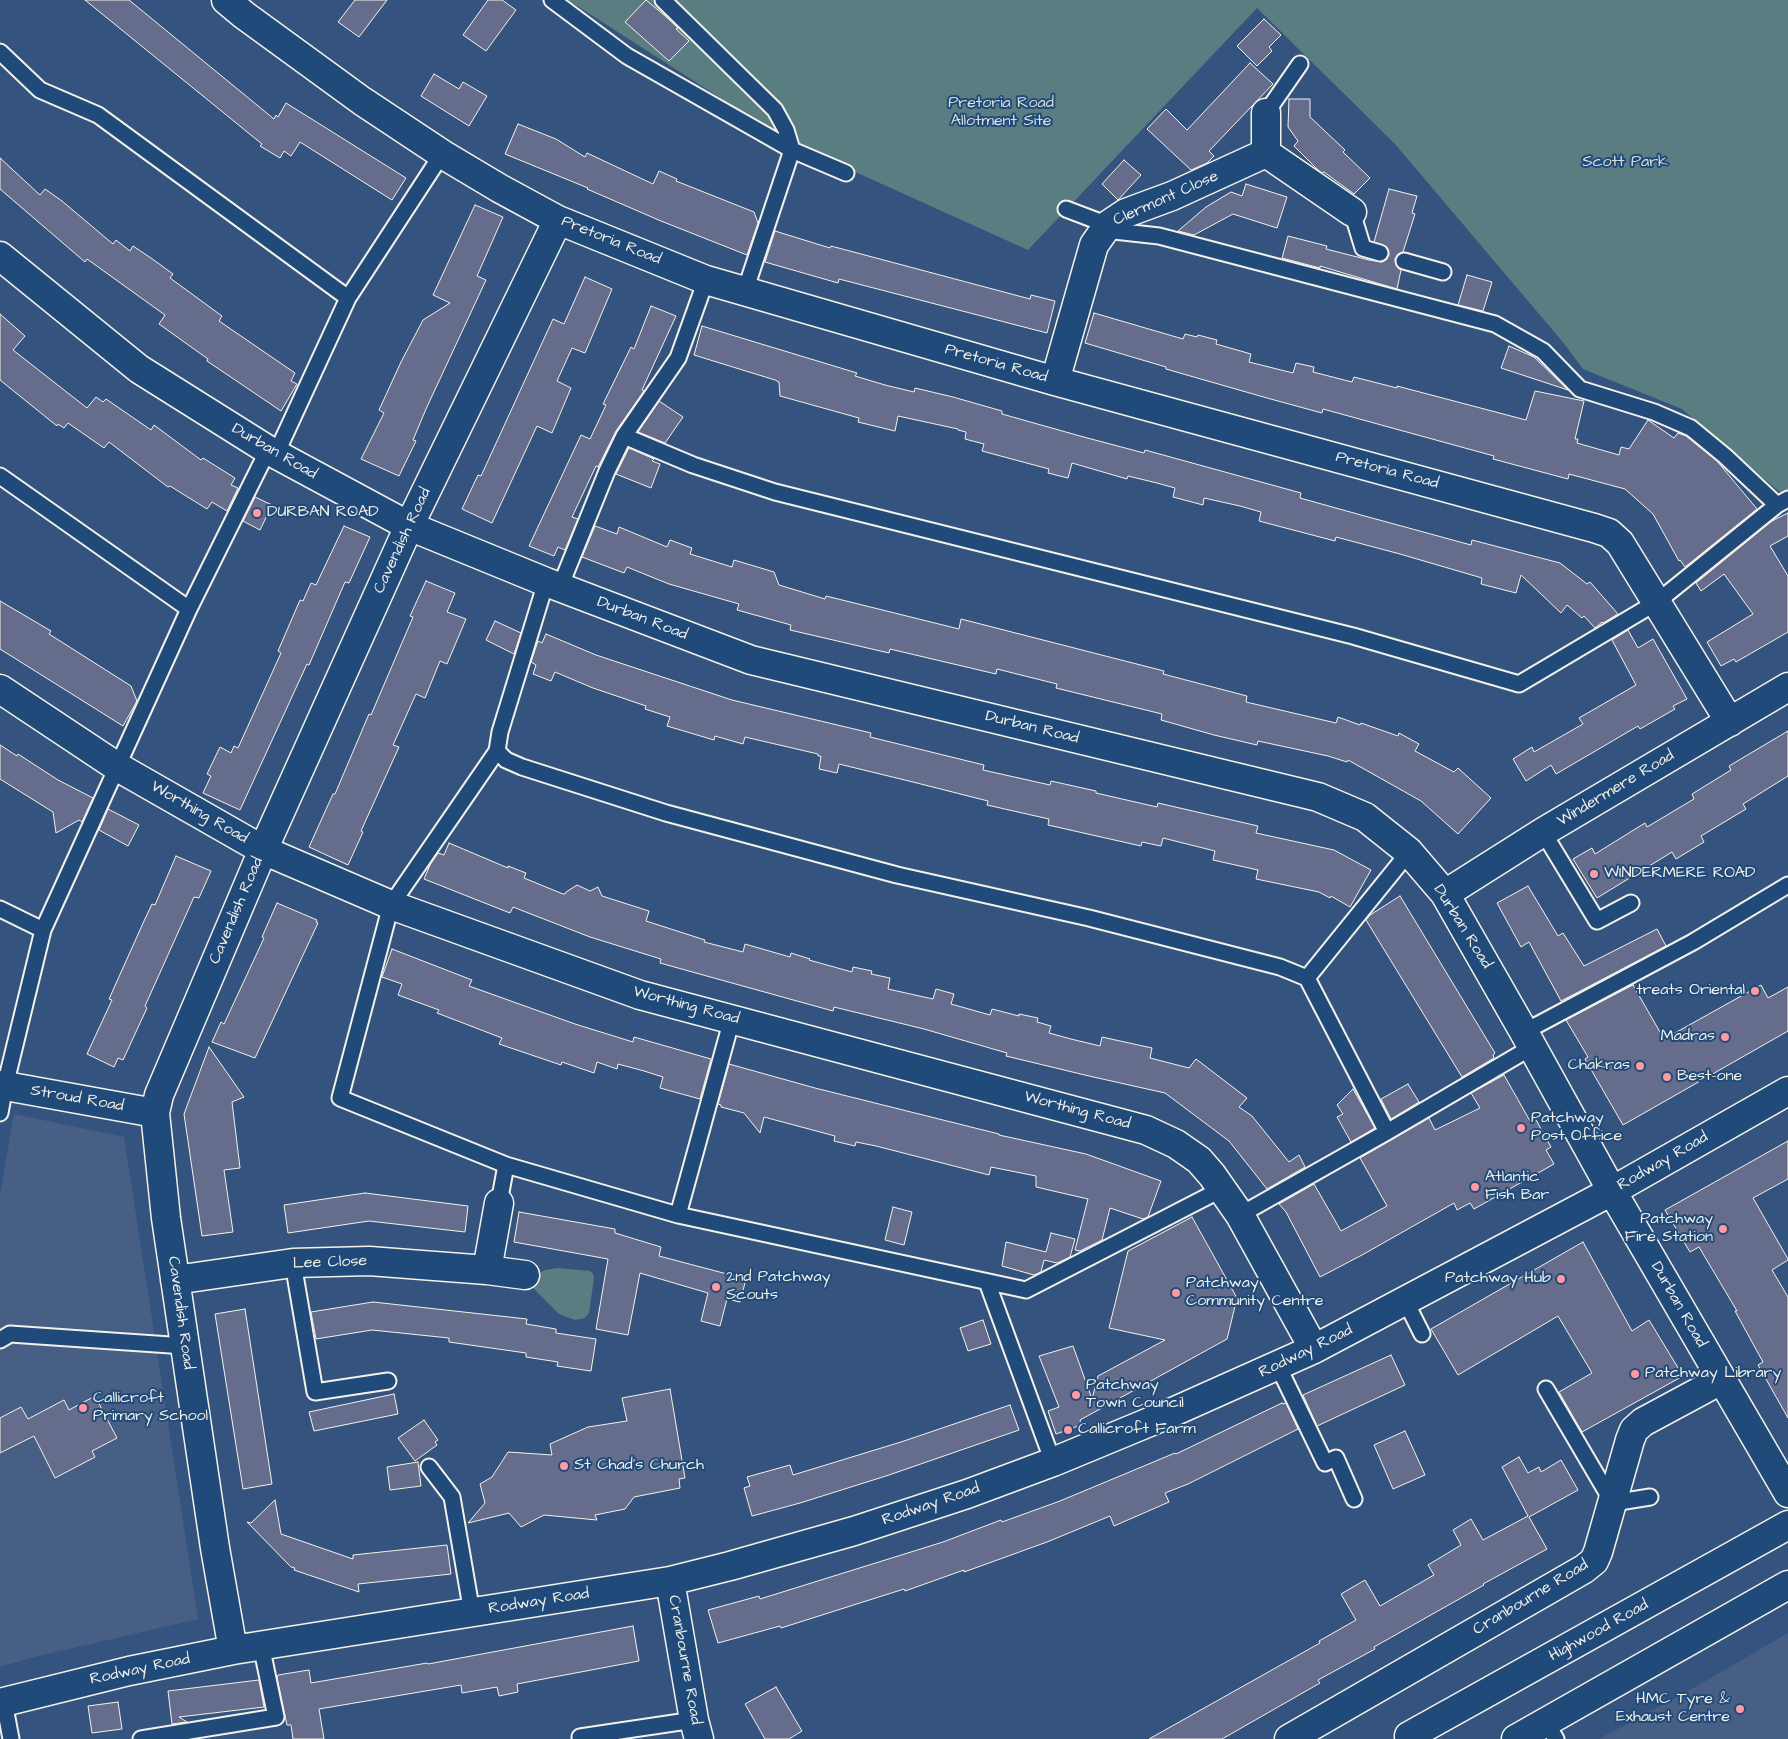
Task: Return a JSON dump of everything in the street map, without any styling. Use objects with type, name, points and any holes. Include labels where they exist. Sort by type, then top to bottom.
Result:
[{"type":"street","name":"Pretoria Road","points":[[226,0],[362,101],[442,154],[558,220],[706,280],[1055,381],[1594,528],[1609,534],[1620,543],[1730,722]]},
{"type":"street","points":[[1266,113],[1266,153],[1352,212]]},
{"type":"street","name":"Clermont Close","points":[[1055,381],[1094,245],[1106,227],[1126,213],[1172,196],[1266,153]]},
{"type":"street","name":"Cavendish Road","points":[[233,1650],[215,1548],[175,1280],[155,1113],[159,1095],[262,850],[409,526],[558,220]]},
{"type":"street","name":"Durban Road","points":[[0,256],[139,369],[272,452],[409,526],[553,585],[751,660],[1318,797],[1365,817],[1409,852],[1445,894],[1612,1191],[1788,1493]]},
{"type":"street","name":"Windermere Road","points":[[1445,894],[1543,832],[1788,686]]},
{"type":"street","name":"Worthing Road","points":[[0,689],[116,766],[262,850],[391,905],[640,995],[1146,1130],[1176,1144],[1199,1160],[1222,1188],[1240,1215],[1314,1350]]},
{"type":"street","name":"Stroud Road","points":[[2,1086],[155,1113]]},
{"type":"street","name":"Rodway Road","points":[[2,1703],[129,1671],[233,1650],[670,1581],[854,1531],[967,1494],[1053,1462],[1172,1413],[1314,1350],[1786,1097]]},
{"type":"street","points":[[487,1270],[499,1203]]},
{"type":"street","name":"Lee Close","points":[[175,1280],[293,1263],[369,1261],[487,1270],[525,1275]]},
{"type":"street","name":"Cranbourne Road","points":[[1289,1739],[1584,1569],[1594,1561],[1634,1430],[1643,1422],[1721,1380]]},
{"type":"street","name":"Highwood Road","points":[[1410,1738],[1788,1525]]},
{"type":"street","name":"Cranbourne Road","points":[[670,1581],[697,1729]]},
{"type":"street","points":[[1516,1739],[1551,1731],[1788,1585]]},
{"type":"lane","points":[[552,0],[627,56],[792,150],[846,173]]},
{"type":"lane","points":[[663,0],[775,110],[786,130],[792,150],[744,291]]},
{"type":"lane","points":[[0,52],[40,90],[98,115],[348,298]]},
{"type":"lane","points":[[1266,113],[1300,64]]},
{"type":"lane","points":[[0,1113],[2,1086],[43,930],[116,766],[189,609],[272,452],[348,298],[442,154]]},
{"type":"lane","points":[[624,436],[693,465],[775,492],[1353,636],[1519,684],[1656,602],[1782,502],[1691,428],[1654,412],[1580,390],[1543,351],[1495,324],[1159,236],[1106,227],[1066,209]]},
{"type":"lane","points":[[1352,212],[1363,248],[1380,253]]},
{"type":"lane","points":[[1404,260],[1443,272]]},
{"type":"lane","points":[[706,280],[678,358],[624,436],[553,585],[500,732],[497,750],[391,905],[340,1098],[506,1165],[678,1215],[1026,1290],[1222,1188]]},
{"type":"lane","points":[[0,476],[189,609]]},
{"type":"lane","points":[[497,750],[506,760],[522,767],[666,813],[897,875],[1089,918],[1280,967],[1307,978],[1387,1132]]},
{"type":"lane","points":[[1543,832],[1597,922],[1631,903]]},
{"type":"lane","points":[[1307,978],[1409,852]]},
{"type":"lane","points":[[1240,1215],[1387,1132],[1528,1040],[1788,885]]},
{"type":"lane","points":[[0,909],[43,930]]},
{"type":"lane","points":[[678,1215],[732,1019]]},
{"type":"lane","points":[[499,1203],[506,1165]]},
{"type":"lane","points":[[293,1263],[315,1392],[388,1382]]},
{"type":"lane","points":[[987,1282],[1053,1462]]},
{"type":"lane","points":[[1405,1300],[1422,1334]]},
{"type":"lane","points":[[0,1340],[10,1334],[185,1346]]},
{"type":"lane","points":[[1278,1366],[1325,1463],[1336,1458],[1354,1499]]},
{"type":"lane","points":[[1546,1389],[1613,1503],[1650,1497]]},
{"type":"lane","points":[[429,1467],[452,1497],[472,1613]]},
{"type":"lane","points":[[141,1739],[276,1717],[261,1645]]},
{"type":"lane","points":[[2,1703],[10,1739]]},
{"type":"lane","points":[[580,1737],[697,1729]]},
{"type":"shaded area","name":"Callicroft Primary School","points":[[14,1114],[124,1137],[198,1619],[34,1657],[0,1667],[0,1196]]},
{"type":"shaded area","name":"HMC Tyre & Exhaust Centre","points":[[1788,1633],[1788,1739],[1599,1739],[1699,1685]]},
{"type":"green space","name":"Scott Park","points":[[568,0],[1788,0],[1788,491],[1782,494],[1682,409],[1583,369],[1562,341],[1395,144],[1257,8],[1028,250],[789,142]]},
{"type":"green space","points":[[558,1268],[590,1271],[593,1274],[589,1313],[585,1318],[575,1320],[559,1314],[533,1288],[530,1281],[535,1275],[545,1270]]},
{"type":"building","points":[[85,0],[129,0],[274,119],[276,115],[278,117],[286,103],[406,178],[392,200],[300,142],[291,156],[284,151],[280,158],[260,146],[262,144]]},
{"type":"building","points":[[355,0],[387,0],[359,37],[338,22]]},
{"type":"building","points":[[488,0],[502,0],[516,10],[486,51],[463,35]]},
{"type":"building","points":[[646,0],[678,28],[676,29],[689,41],[669,61],[625,22]]},
{"type":"building","points":[[1264,19],[1281,35],[1269,47],[1272,51],[1257,66],[1237,46]]},
{"type":"building","points":[[1250,63],[1273,84],[1209,151],[1214,156],[1207,163],[1191,170],[1147,129],[1166,109],[1187,130]]},
{"type":"building","points":[[434,74],[459,89],[463,82],[487,96],[469,126],[421,96]]},
{"type":"building","points":[[1289,99],[1310,99],[1310,117],[1345,150],[1343,152],[1370,178],[1354,194],[1317,169],[1294,146],[1298,141],[1288,127]]},
{"type":"building","points":[[518,124],[556,139],[585,157],[587,153],[653,184],[659,171],[677,179],[676,181],[754,212],[758,223],[747,255],[661,221],[588,188],[505,154]]},
{"type":"building","points":[[0,158],[40,195],[45,189],[113,244],[116,240],[130,251],[133,246],[173,274],[170,278],[222,316],[219,321],[295,373],[291,381],[297,384],[281,411],[207,361],[208,359],[159,324],[165,315],[87,259],[85,262],[0,189]]},
{"type":"building","points":[[1124,160],[1141,175],[1118,200],[1102,184]]},
{"type":"building","points":[[1246,184],[1287,197],[1277,228],[1233,214],[1194,235],[1178,231],[1206,207],[1231,192],[1242,196]]},
{"type":"building","points":[[1389,189],[1417,196],[1412,213],[1415,214],[1403,252],[1398,254],[1395,259],[1397,267],[1401,270],[1397,289],[1320,266],[1320,268],[1282,258],[1288,236],[1327,246],[1326,249],[1369,260],[1382,262],[1386,260],[1389,255],[1387,247],[1374,242]]},
{"type":"building","points":[[475,205],[503,217],[477,276],[486,280],[426,409],[413,440],[416,441],[399,476],[361,459],[384,413],[379,410],[423,320],[450,303],[433,295]]},
{"type":"building","points":[[775,231],[830,248],[831,246],[1030,299],[1031,295],[1055,301],[1047,333],[839,279],[838,283],[765,262]]},
{"type":"building","points":[[1467,275],[1492,282],[1483,311],[1458,305]]},
{"type":"building","points":[[585,277],[612,289],[585,353],[572,348],[557,381],[571,388],[552,433],[537,426],[492,523],[462,509],[478,475],[481,476],[553,319],[564,324]]},
{"type":"building","points":[[651,306],[676,316],[642,390],[644,391],[616,431],[598,467],[596,466],[572,517],[578,519],[565,550],[558,547],[554,556],[529,546],[581,435],[590,439],[606,405],[603,404],[631,347],[634,349]]},
{"type":"building","points":[[1094,313],[1183,339],[1185,334],[1217,340],[1216,344],[1251,354],[1249,362],[1293,373],[1296,363],[1314,367],[1313,372],[1352,382],[1354,377],[1397,388],[1397,386],[1526,420],[1535,391],[1584,401],[1575,439],[1578,439],[1577,443],[1619,455],[1621,447],[1629,449],[1648,420],[1674,438],[1678,433],[1686,436],[1717,461],[1757,509],[1685,567],[1679,561],[1653,514],[1625,489],[1569,474],[1568,479],[1493,459],[1494,456],[1323,409],[1322,413],[1166,369],[1166,367],[1085,343]]},
{"type":"building","points":[[0,314],[25,336],[13,350],[87,408],[96,397],[103,402],[106,399],[151,430],[154,425],[201,460],[203,458],[235,478],[231,485],[238,488],[227,511],[212,502],[207,509],[170,486],[168,487],[109,442],[104,448],[68,423],[64,428],[58,424],[57,426],[0,380]]},
{"type":"building","points":[[702,326],[857,373],[855,376],[885,385],[914,392],[915,388],[953,397],[1002,411],[1002,414],[1080,436],[1144,453],[1145,450],[1301,493],[1300,498],[1361,515],[1471,545],[1472,540],[1560,563],[1587,584],[1590,582],[1618,614],[1595,628],[1584,616],[1582,618],[1567,605],[1561,613],[1521,575],[1516,593],[1481,584],[1482,578],[1400,554],[1336,537],[1335,541],[1259,521],[1261,512],[1240,506],[1204,498],[1203,505],[1173,497],[1175,488],[1157,483],[1128,476],[1127,479],[1072,463],[1068,478],[1048,473],[1049,469],[982,451],[984,444],[965,439],[966,432],[958,429],[898,416],[895,431],[858,422],[859,418],[780,396],[779,382],[775,380],[694,355]]},
{"type":"building","points":[[1509,346],[1534,357],[1568,390],[1501,368]]},
{"type":"building","points":[[659,401],[683,417],[665,443],[638,432]]},
{"type":"building","points":[[629,448],[654,459],[652,461],[660,464],[651,488],[616,474]]},
{"type":"building","name":"DURBAN ROAD","points":[[255,497],[272,505],[260,530],[243,521]]},
{"type":"building","points":[[1788,513],[1788,536],[1770,546],[1788,576],[1788,632],[1736,662],[1734,659],[1721,666],[1707,642],[1753,614],[1724,574],[1701,591],[1696,583],[1772,521]]},
{"type":"building","points":[[344,526],[370,537],[349,583],[345,582],[309,665],[307,664],[240,810],[203,793],[211,776],[207,774],[220,747],[231,753],[234,746],[238,748],[281,653],[278,651],[300,600],[303,601],[311,583],[316,585]]},
{"type":"building","points":[[595,526],[617,534],[619,527],[667,547],[670,540],[692,548],[690,554],[732,567],[734,560],[774,572],[779,585],[825,599],[826,596],[959,629],[961,619],[1164,671],[1163,674],[1247,696],[1246,702],[1336,723],[1338,717],[1398,736],[1399,733],[1419,744],[1415,751],[1454,772],[1458,768],[1491,798],[1458,834],[1421,801],[1348,760],[1347,762],[1258,741],[1257,745],[1214,735],[1161,720],[1162,714],[1056,688],[1057,684],[997,669],[996,674],[890,649],[889,653],[790,630],[791,625],[737,610],[739,604],[669,584],[627,567],[624,573],[582,557]]},
{"type":"building","points":[[426,581],[455,593],[447,612],[466,619],[447,664],[440,661],[425,698],[416,694],[393,745],[399,747],[361,831],[363,832],[348,865],[309,847],[333,794],[335,794],[369,714],[371,715],[413,617],[410,616]]},
{"type":"building","points":[[0,601],[51,631],[49,634],[131,686],[137,701],[123,726],[0,649]]},
{"type":"building","points":[[495,621],[521,633],[514,654],[486,640]]},
{"type":"building","points":[[1628,630],[1638,648],[1653,639],[1687,699],[1673,706],[1675,709],[1640,729],[1638,726],[1556,774],[1551,765],[1526,781],[1513,759],[1532,747],[1534,752],[1583,724],[1579,718],[1636,685],[1612,640]]},
{"type":"building","points":[[546,634],[596,655],[732,700],[871,733],[870,737],[984,765],[983,770],[1050,785],[1051,781],[1157,807],[1158,803],[1258,826],[1256,833],[1334,850],[1371,870],[1350,907],[1331,896],[1330,898],[1319,892],[1256,879],[1258,870],[1213,860],[1215,851],[1163,838],[1161,846],[1142,842],[1141,846],[1048,825],[1049,819],[987,805],[988,801],[839,764],[837,773],[819,769],[821,756],[818,756],[818,754],[745,737],[743,744],[715,736],[714,740],[667,726],[670,717],[645,709],[646,706],[593,688],[555,672],[551,681],[533,674],[536,665],[531,662],[538,641],[542,643]]},
{"type":"building","points":[[1788,731],[1788,776],[1743,804],[1746,809],[1701,836],[1704,842],[1676,859],[1672,852],[1597,898],[1573,859],[1592,848],[1595,854],[1645,823],[1647,827],[1694,799],[1692,794],[1731,770],[1729,766]]},
{"type":"building","points":[[0,745],[17,756],[18,754],[58,780],[93,798],[82,822],[79,820],[56,833],[53,812],[0,779]]},
{"type":"building","points":[[108,809],[139,825],[128,846],[99,830]]},
{"type":"building","points":[[449,843],[508,868],[508,866],[526,873],[524,878],[563,894],[577,885],[590,891],[598,887],[602,896],[649,911],[646,921],[705,940],[704,942],[743,952],[745,944],[790,957],[791,953],[852,972],[853,967],[872,971],[871,974],[890,978],[888,989],[933,999],[936,989],[954,994],[951,1004],[990,1015],[992,1009],[1019,1016],[1019,1014],[1038,1018],[1037,1022],[1051,1026],[1049,1033],[1071,1039],[1100,1046],[1102,1037],[1152,1048],[1150,1058],[1189,1068],[1196,1059],[1247,1098],[1239,1107],[1252,1116],[1289,1162],[1299,1155],[1305,1167],[1267,1189],[1229,1141],[1165,1093],[1006,1056],[1007,1053],[924,1029],[834,1007],[833,1011],[660,963],[661,959],[590,937],[513,907],[510,913],[424,879],[438,853],[444,855]]},
{"type":"building","points":[[176,856],[211,871],[199,898],[194,897],[123,1060],[118,1058],[114,1067],[87,1054],[112,1000],[109,999],[144,921],[152,904],[155,905]]},
{"type":"building","points":[[1528,886],[1558,936],[1563,933],[1584,966],[1657,929],[1666,946],[1561,1001],[1529,942],[1521,947],[1497,903]]},
{"type":"building","points":[[1400,896],[1495,1053],[1493,1055],[1494,1058],[1462,1077],[1366,920],[1370,915]]},
{"type":"building","points":[[277,903],[317,920],[316,922],[318,923],[255,1058],[212,1042],[221,1022],[224,1024],[264,938],[262,937]]},
{"type":"building","points":[[392,949],[472,980],[469,986],[575,1024],[633,1042],[634,1037],[711,1059],[700,1099],[660,1088],[663,1077],[644,1071],[618,1064],[617,1069],[597,1062],[594,1073],[562,1062],[561,1065],[499,1044],[502,1038],[437,1013],[439,1010],[398,995],[402,984],[382,977]]},
{"type":"building","points":[[1633,985],[1664,1039],[1761,985],[1768,998],[1788,987],[1788,1031],[1623,1125],[1585,1059],[1588,1057],[1566,1020]]},
{"type":"building","points":[[209,1047],[244,1097],[232,1102],[240,1168],[224,1170],[233,1232],[202,1236],[184,1114]]},
{"type":"building","points":[[729,1064],[999,1135],[1086,1154],[1161,1181],[1148,1217],[1143,1219],[1110,1208],[1102,1240],[1080,1251],[1075,1250],[1088,1199],[1036,1187],[1036,1176],[991,1167],[989,1175],[876,1146],[856,1142],[855,1146],[834,1141],[835,1136],[764,1117],[760,1133],[744,1113],[721,1107],[718,1104]]},
{"type":"building","points":[[1504,1075],[1530,1121],[1535,1118],[1551,1147],[1546,1150],[1554,1164],[1474,1209],[1470,1203],[1457,1210],[1454,1203],[1320,1277],[1286,1212],[1279,1204],[1314,1184],[1341,1231],[1387,1206],[1360,1158],[1429,1118],[1435,1130],[1480,1108],[1471,1093]]},
{"type":"building","points":[[1408,1084],[1419,1102],[1391,1119],[1381,1099]]},
{"type":"building","points":[[1353,1089],[1375,1128],[1351,1142],[1337,1117],[1343,1114],[1337,1105]]},
{"type":"building","name":"Patchway Fire Station","points":[[1788,1141],[1788,1179],[1753,1198],[1788,1259],[1772,1270],[1788,1297],[1788,1418],[1758,1365],[1763,1362],[1735,1311],[1737,1311],[1699,1247],[1690,1252],[1665,1210]]},
{"type":"building","points":[[365,1193],[468,1206],[465,1232],[369,1221],[288,1233],[284,1205]]},
{"type":"building","points":[[893,1207],[912,1212],[904,1245],[885,1240]]},
{"type":"building","points":[[519,1212],[615,1229],[615,1233],[661,1247],[659,1256],[746,1279],[740,1302],[727,1299],[720,1326],[701,1321],[708,1293],[640,1273],[628,1335],[596,1329],[608,1259],[514,1242]]},
{"type":"building","points":[[1192,1217],[1237,1298],[1227,1339],[1080,1420],[1081,1425],[1056,1434],[1048,1411],[1059,1407],[1039,1356],[1073,1346],[1092,1399],[1098,1376],[1165,1340],[1109,1328],[1128,1251]]},
{"type":"building","points":[[1051,1233],[1075,1239],[1070,1257],[1057,1263],[1044,1260],[1041,1272],[1034,1275],[1002,1266],[1006,1242],[1046,1252]]},
{"type":"building","points":[[1583,1242],[1632,1331],[1649,1320],[1683,1376],[1582,1432],[1559,1392],[1592,1373],[1558,1316],[1458,1375],[1431,1329]]},
{"type":"building","points":[[373,1302],[527,1319],[526,1324],[556,1329],[556,1333],[596,1339],[591,1371],[557,1366],[558,1362],[526,1357],[526,1353],[449,1342],[449,1338],[372,1330],[316,1339],[311,1312]]},
{"type":"building","points":[[245,1309],[272,1484],[243,1489],[215,1314]]},
{"type":"building","points":[[983,1320],[991,1344],[968,1351],[960,1328]]},
{"type":"building","points":[[1391,1355],[1405,1385],[1317,1426],[1303,1395]]},
{"type":"building","name":"St Chad's Church","points":[[670,1389],[685,1478],[679,1479],[680,1488],[634,1497],[625,1509],[595,1515],[597,1520],[544,1515],[521,1527],[509,1513],[468,1523],[485,1503],[480,1484],[492,1477],[508,1452],[552,1455],[550,1444],[588,1427],[627,1421],[622,1398]]},
{"type":"building","points":[[394,1394],[398,1414],[314,1431],[309,1412]]},
{"type":"building","points":[[95,1396],[117,1438],[92,1451],[95,1457],[55,1478],[34,1436],[0,1453],[0,1418],[21,1407],[28,1419],[64,1400],[69,1410]]},
{"type":"building","points":[[1282,1403],[1286,1403],[1298,1429],[1188,1484],[1165,1493],[1169,1502],[1114,1526],[1110,1516],[1047,1542],[964,1572],[964,1570],[905,1591],[904,1589],[781,1628],[780,1626],[718,1643],[708,1610],[759,1596],[760,1599],[943,1542],[1001,1520],[1002,1522],[1060,1501],[1176,1454]]},
{"type":"building","points":[[1010,1405],[1019,1430],[886,1476],[752,1516],[744,1488],[750,1486],[747,1477],[790,1465],[793,1475],[901,1442]]},
{"type":"building","points":[[424,1420],[438,1440],[435,1442],[437,1445],[415,1461],[398,1438]]},
{"type":"building","points":[[1405,1431],[1425,1475],[1393,1489],[1374,1445]]},
{"type":"building","points":[[1519,1457],[1528,1473],[1539,1467],[1541,1472],[1561,1460],[1578,1490],[1529,1517],[1547,1549],[1374,1647],[1375,1649],[1318,1680],[1320,1683],[1222,1739],[1149,1739],[1320,1643],[1319,1641],[1356,1620],[1341,1594],[1365,1580],[1380,1606],[1434,1575],[1428,1565],[1461,1545],[1453,1530],[1471,1519],[1483,1540],[1528,1516],[1502,1467]]},
{"type":"building","points":[[418,1462],[421,1486],[390,1490],[387,1467]]},
{"type":"building","points":[[275,1500],[281,1534],[353,1559],[353,1555],[447,1545],[451,1574],[358,1584],[359,1592],[294,1570],[295,1568],[291,1567],[247,1522],[251,1523]]},
{"type":"building","points":[[633,1626],[639,1661],[517,1684],[518,1692],[499,1696],[497,1687],[462,1693],[461,1685],[319,1709],[324,1739],[293,1739],[291,1725],[287,1725],[277,1678],[278,1675],[309,1670],[311,1683],[428,1664]]},
{"type":"building","points":[[259,1680],[264,1707],[179,1717],[187,1722],[172,1724],[168,1691]]},
{"type":"building","points":[[776,1687],[802,1731],[789,1739],[765,1739],[745,1704]]},
{"type":"building","points":[[118,1702],[122,1729],[92,1733],[88,1706]]},
{"type":"place","name":"DURBAN ROAD","points":[[257,513]]},
{"type":"place","name":"WINDERMERE ROAD","points":[[1594,874]]},
{"type":"place","name":"treats Oriental","points":[[1755,991]]},
{"type":"place","name":"Madras","points":[[1725,1037]]},
{"type":"place","name":"Chakras","points":[[1640,1066]]},
{"type":"place","name":"Best-one","points":[[1667,1077]]},
{"type":"place","name":"Patchway Post Office","points":[[1521,1128]]},
{"type":"place","name":"Atlantic Fish Bar","points":[[1475,1187]]},
{"type":"place","name":"Patchway Fire Station","points":[[1723,1229]]},
{"type":"place","name":"Patchway Hub","points":[[1561,1279]]},
{"type":"place","name":"2nd Patchway Scouts","points":[[716,1287]]},
{"type":"place","name":"Patchway Community Centre","points":[[1176,1293]]},
{"type":"place","name":"Patchway Library","points":[[1635,1374]]},
{"type":"place","name":"Patchway Town Council","points":[[1076,1395]]},
{"type":"place","name":"Callicroft Primary School","points":[[83,1408]]},
{"type":"place","name":"Callicroft Farm","points":[[1068,1430]]},
{"type":"place","name":"St Chad's Church","points":[[564,1466]]},
{"type":"place","name":"HMC Tyre & Exhaust Centre","points":[[1740,1709]]},
{"type":"park label","name":"Pretoria Road Allotment Site","points":[[1001,113]]}]
